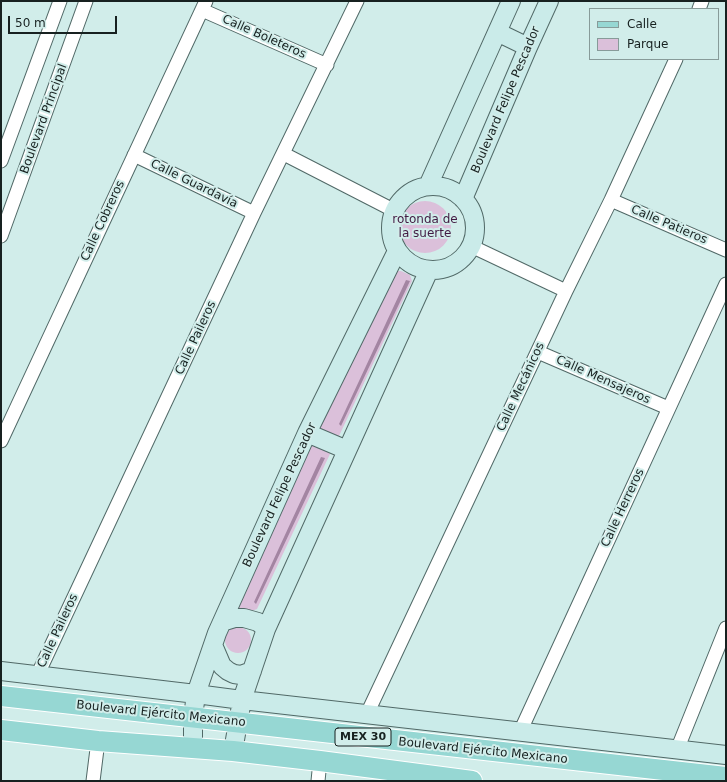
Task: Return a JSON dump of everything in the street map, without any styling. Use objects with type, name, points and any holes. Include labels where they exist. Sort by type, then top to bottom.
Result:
[{"type":"main road","name":"Boulevard Ejército Mexicano","points":[[1,696],[726,777]]},
{"type":"main road","name":"MEX 30","points":[[1,730],[98,741],[233,751],[320,760],[472,781]]},
{"type":"main road","points":[[320,760],[325,733]]},
{"type":"street","points":[[1,160],[60,1]]},
{"type":"street","name":"Boulevard Principal","points":[[1,236],[86,1]]},
{"type":"street","name":"Calle Paileros","points":[[37,676],[254,213],[284,154],[357,1]]},
{"type":"street","points":[[428,186],[511,1]]},
{"type":"street","name":"Boulevard Felipe Pescador","points":[[464,199],[549,1]]},
{"type":"street","name":"Calle Boleteros","points":[[204,5],[327,65]]},
{"type":"street","name":"Calle Cobreros","points":[[1,441],[204,5]]},
{"type":"street","points":[[497,32],[528,47]]},
{"type":"street","name":"Calle Mecánicos","points":[[367,714],[566,291],[611,200],[676,60]]},
{"type":"street","points":[[284,154],[395,211]]},
{"type":"street","name":"Calle Guardavía","points":[[134,155],[254,213]]},
{"type":"street","points":[[428,186],[440,187],[455,192],[464,199],[469,207],[474,222],[474,234],[471,246],[454,264],[442,269],[429,270],[406,261],[396,250],[392,240],[391,228],[395,211],[400,202],[409,193],[428,186]]},
{"type":"street","name":"Calle Patieros","points":[[611,200],[726,250]]},
{"type":"street","points":[[471,246],[566,291]]},
{"type":"street","name":"Boulevard Felipe Pescador","points":[[193,748],[193,717],[196,694],[222,622],[307,433],[396,250]]},
{"type":"street","points":[[233,751],[242,700],[266,629],[429,270]]},
{"type":"street","name":"Calle Herreros","points":[[520,732],[726,284]]},
{"type":"street","name":"Calle Mensajeros","points":[[538,352],[668,408]]},
{"type":"street","points":[[307,433],[347,450]]},
{"type":"street","points":[[222,622],[235,618],[244,618],[258,622],[266,629]]},
{"type":"street","points":[[677,750],[726,628]]},
{"type":"street","points":[[213,645],[222,666],[228,671],[241,675],[252,671]]},
{"type":"street","points":[[1,671],[726,755]]},
{"type":"street","points":[[94,781],[98,741]]},
{"type":"street","points":[[318,781],[320,760]]},
{"type":"green space","name":"rotonda de la suerte","points":[[425,201],[435,203],[443,209],[449,217],[451,227],[449,237],[443,245],[435,251],[425,253],[415,251],[407,245],[401,237],[399,227],[401,217],[407,209],[415,203]]},
{"type":"green space","points":[[393,271],[401,271],[410,275],[412,281],[339,436],[332,439],[323,438],[317,426]]},
{"type":"green space","points":[[311,444],[328,448],[330,454],[257,609],[249,612],[241,611],[236,607]]},
{"type":"green space","points":[[238,627],[247,631],[251,640],[247,649],[238,653],[229,649],[225,640],[229,631]]},
{"type":"shaded area","points":[[406,280],[410,281],[341,426],[339,424]]},
{"type":"shaded area","points":[[321,457],[325,458],[256,604],[254,602]]}]
